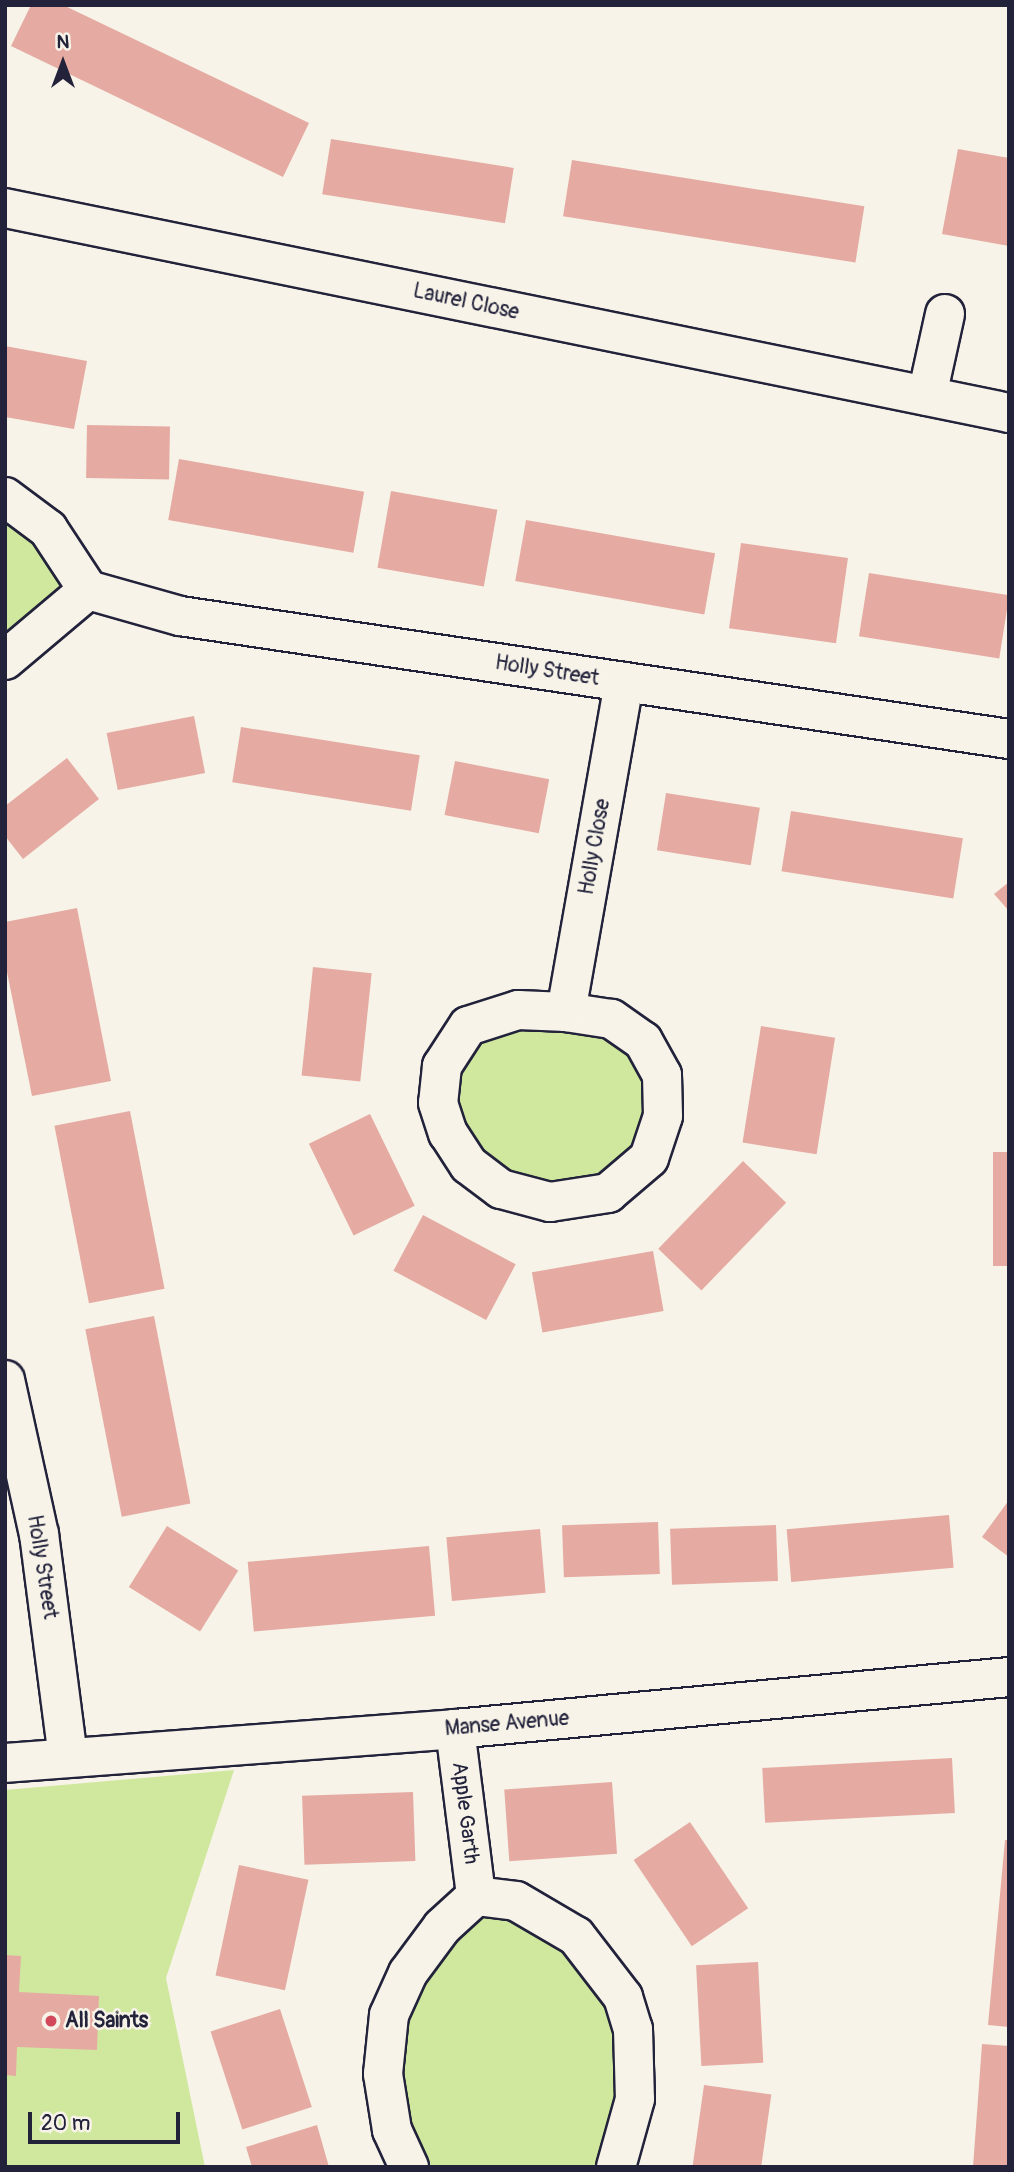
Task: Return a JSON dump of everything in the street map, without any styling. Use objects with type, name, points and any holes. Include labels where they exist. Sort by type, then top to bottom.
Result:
[{"type":"street","name":"Laurel Close","points":[[5,208],[1009,413]]},
{"type":"street","points":[[927,396],[945,314]]},
{"type":"street","points":[[5,497],[48,529],[88,590],[5,660]]},
{"type":"street","name":"Holly Street","points":[[88,590],[180,616],[1009,739]]},
{"type":"street","name":"Holly Close","points":[[566,1012],[624,682]]},
{"type":"street","points":[[518,1010],[566,1012],[611,1018],[643,1041],[662,1075],[663,1116],[649,1158],[608,1193],[550,1202],[501,1189],[469,1165],[448,1133],[438,1103],[442,1066],[468,1026],[518,1010]]},
{"type":"street","name":"Holly Street","points":[[5,1380],[39,1534],[68,1757]]},
{"type":"street","name":"Manse Avenue","points":[[5,1763],[455,1729],[1009,1676]]},
{"type":"street","name":"Apple Garth","points":[[455,1729],[476,1896]]},
{"type":"street","points":[[409,2167],[392,2130],[383,2074],[389,2015],[408,1973],[442,1927],[476,1896],[516,1900],[576,1936],[623,1997],[633,2029],[635,2099],[616,2167]]},
{"type":"green space","points":[[5,497],[88,590],[5,660]]},
{"type":"green space","points":[[518,1010],[643,1041],[649,1158],[550,1202],[469,1165],[442,1066]]},
{"type":"green space","points":[[234,1770],[166,1978],[205,2167],[5,2167],[5,1790]]},
{"type":"green space","points":[[516,1901],[623,1997],[616,2167],[409,2167],[392,2130],[408,1973],[442,1927]]},
{"type":"building","points":[[31,5],[63,5],[309,123],[283,177],[11,46]]},
{"type":"building","points":[[331,139],[514,168],[505,223],[322,194]]},
{"type":"building","points":[[958,149],[1009,158],[1009,246],[942,234]]},
{"type":"building","points":[[572,160],[864,206],[855,263],[563,216]]},
{"type":"building","points":[[5,346],[87,361],[74,429],[5,417]]},
{"type":"building","points":[[87,425],[170,426],[169,479],[86,478]]},
{"type":"building","points":[[179,459],[364,492],[353,553],[168,520]]},
{"type":"building","points":[[391,491],[497,510],[484,587],[377,568]]},
{"type":"building","points":[[526,520],[715,553],[704,614],[515,581]]},
{"type":"building","points":[[741,543],[848,558],[836,643],[729,628]]},
{"type":"building","points":[[869,573],[1009,595],[999,658],[859,636]]},
{"type":"building","points":[[194,716],[205,773],[118,790],[107,733]]},
{"type":"building","points":[[241,727],[420,755],[411,811],[232,782]]},
{"type":"building","points":[[67,758],[99,799],[23,859],[5,836],[5,806]]},
{"type":"building","points":[[455,761],[549,779],[539,833],[445,815]]},
{"type":"building","points":[[666,793],[760,808],[751,865],[657,850]]},
{"type":"building","points":[[791,811],[963,838],[953,898],[781,871]]},
{"type":"building","points":[[1009,882],[1009,911],[994,894]]},
{"type":"building","points":[[77,908],[111,1081],[32,1096],[5,962],[5,922]]},
{"type":"building","points":[[313,967],[372,973],[360,1082],[302,1075]]},
{"type":"building","points":[[761,1026],[835,1038],[817,1154],[743,1143]]},
{"type":"building","points":[[130,1111],[165,1289],[89,1303],[54,1126]]},
{"type":"building","points":[[370,1114],[415,1206],[354,1235],[309,1144]]},
{"type":"building","points":[[993,1152],[1009,1152],[1009,1266],[993,1266]]},
{"type":"building","points":[[743,1161],[786,1203],[701,1290],[658,1249]]},
{"type":"building","points":[[423,1215],[516,1264],[486,1320],[393,1271]]},
{"type":"building","points":[[653,1251],[664,1311],[542,1332],[532,1272]]},
{"type":"building","points":[[154,1316],[190,1503],[122,1517],[85,1329]]},
{"type":"building","points":[[1009,1500],[1009,1557],[982,1537]]},
{"type":"building","points":[[949,1515],[954,1568],[791,1582],[787,1529]]},
{"type":"building","points":[[658,1522],[660,1574],[564,1577],[562,1525]]},
{"type":"building","points":[[776,1525],[778,1581],[672,1585],[670,1529]]},
{"type":"building","points":[[167,1526],[238,1571],[200,1632],[129,1587]]},
{"type":"building","points":[[540,1529],[546,1593],[452,1601],[446,1537]]},
{"type":"building","points":[[429,1546],[435,1616],[254,1632],[248,1562]]},
{"type":"building","points":[[952,1758],[955,1813],[765,1823],[762,1768]]},
{"type":"building","points":[[612,1782],[617,1854],[509,1861],[504,1790]]},
{"type":"building","points":[[413,1792],[415,1861],[304,1865],[302,1796]]},
{"type":"building","points":[[690,1822],[748,1908],[692,1946],[634,1860]]},
{"type":"building","points":[[1005,1840],[1009,1840],[1009,2027],[988,2025]]},
{"type":"building","points":[[239,1865],[308,1880],[285,1990],[216,1976]]},
{"type":"building","name":"All Saints","points":[[5,1955],[21,1956],[19,1992],[99,1996],[97,2050],[17,2047],[16,2076],[5,2075]]},
{"type":"building","points":[[758,1962],[763,2063],[701,2066],[696,1965]]},
{"type":"building","points":[[280,2009],[312,2107],[242,2130],[211,2032]]},
{"type":"building","points":[[982,2044],[1009,2046],[1009,2167],[973,2167]]},
{"type":"building","points":[[704,2085],[771,2094],[761,2167],[693,2166]]},
{"type":"building","points":[[317,2125],[329,2167],[252,2167],[246,2147]]},
{"type":"place","name":"All Saints","points":[[51,2021]]}]
